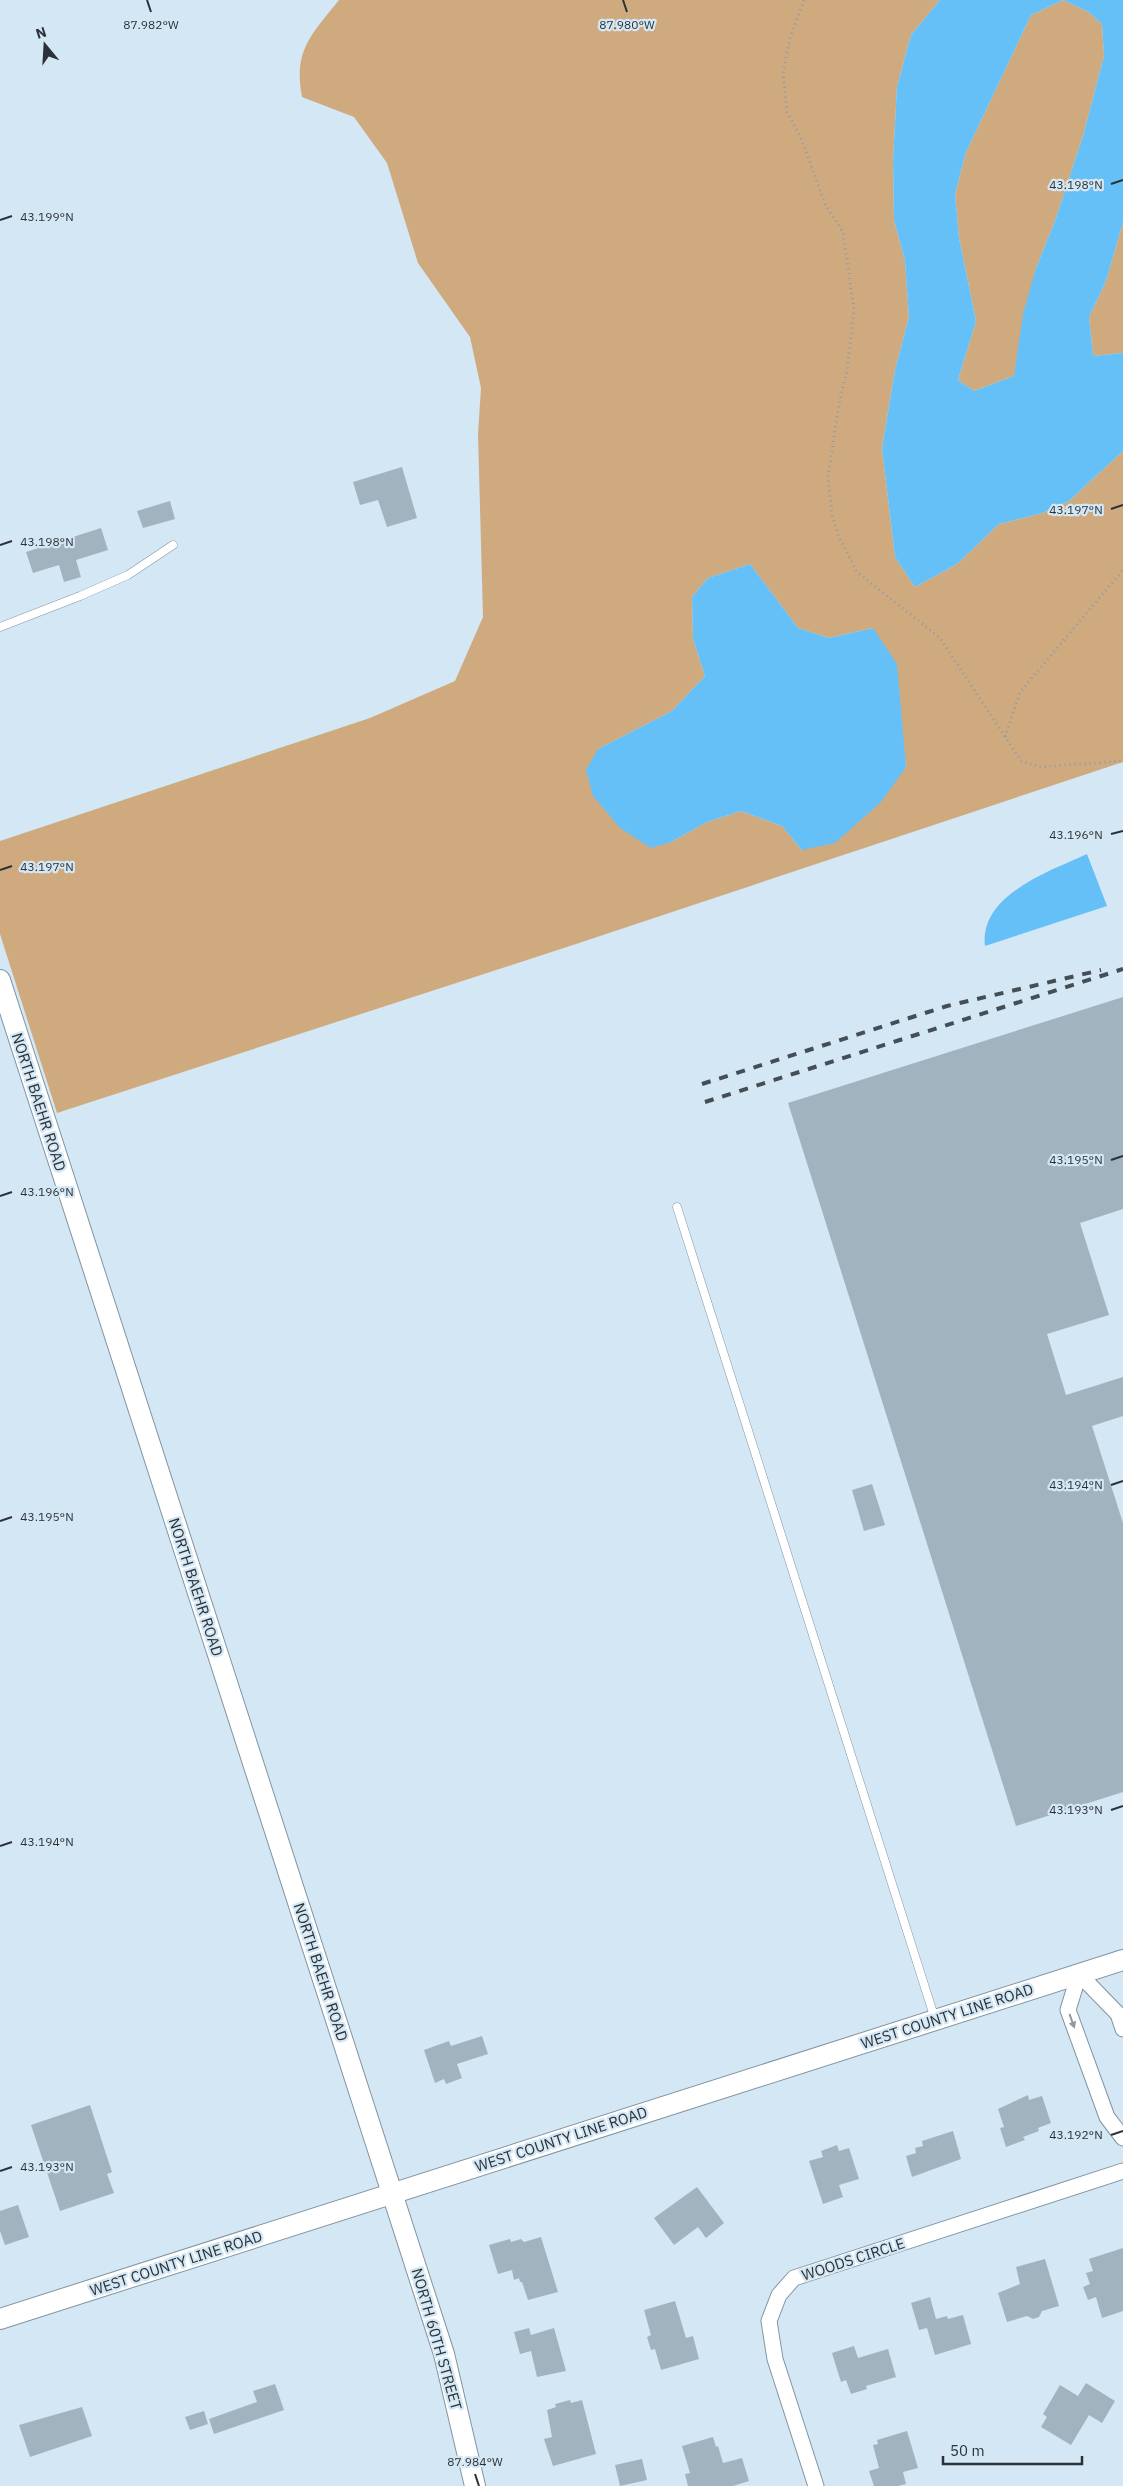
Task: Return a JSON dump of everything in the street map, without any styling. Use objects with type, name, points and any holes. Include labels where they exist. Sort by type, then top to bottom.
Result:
[{"type":"street","name":"NORTH BAEHR ROAD","points":[[0,980],[392,2194]]},
{"type":"street","name":"WEST COUNTY LINE ROAD","points":[[0,2319],[1123,1960]]},
{"type":"street","points":[[1123,2029],[1118,2014],[1079,1974],[1068,2010],[1107,2117],[1123,2138]]},
{"type":"street","name":"WOODS CIRCLE","points":[[816,2486],[775,2359],[769,2321],[779,2295],[794,2278],[1123,2171]]},
{"type":"street","name":"NORTH 60TH STREET","points":[[392,2194],[444,2354],[475,2486]]},
{"type":"lane","points":[[0,626],[80,596],[128,575],[173,545]]},
{"type":"lane","points":[[677,1207],[935,2019]]},
{"type":"path","points":[[804,0],[790,38],[783,73],[787,112],[802,140],[825,204],[843,232],[854,310],[847,371],[839,404],[828,477],[832,515],[840,537],[857,572],[940,638],[1020,761],[1039,767],[1123,761]]},
{"type":"path","points":[[1005,737],[1020,692],[1123,570]]},
{"type":"shaded area","points":[[339,0],[940,0],[911,35],[897,87],[893,161],[894,220],[905,261],[909,317],[895,370],[882,448],[895,557],[915,587],[957,564],[999,524],[1042,513],[1069,501],[1123,451],[1123,762],[576,944],[57,1113],[0,934],[0,841],[370,718],[455,681],[483,617],[478,434],[481,388],[470,337],[418,263],[387,163],[354,117],[302,97],[300,67],[307,44],[313,33]],"holes":[[[750,564],[798,628],[829,638],[873,628],[901,726],[906,767],[802,850],[782,826],[741,811],[707,822],[671,842],[598,749],[672,711],[705,676],[693,639],[692,597],[708,578]]]},
{"type":"shaded area","points":[[1063,0],[1087,11],[1102,24],[1104,56],[1083,136],[1055,221],[1036,268],[1014,376],[974,391],[958,380],[976,321],[959,238],[955,194],[966,152],[1031,15]]},
{"type":"shaded area","points":[[1123,222],[1123,353],[1093,356],[1089,317],[1106,281]]},
{"type":"water","points":[[940,0],[1063,0],[1123,0],[1123,222],[1106,281],[1089,317],[1093,356],[1123,353],[1123,451],[1069,501],[1042,513],[999,524],[957,564],[915,587],[895,557],[882,448],[895,370],[909,317],[905,261],[894,220],[893,161],[897,87],[911,35]],"holes":[[[1063,0],[1087,11],[1102,24],[1104,56],[1083,136],[1055,221],[1036,268],[1023,314],[1014,376],[974,391],[958,380],[976,321],[959,238],[955,194],[966,152],[1031,15]]]},
{"type":"water","points":[[750,564],[798,628],[829,638],[873,628],[897,664],[906,767],[881,802],[835,843],[802,850],[782,826],[741,811],[707,822],[671,842],[651,848],[620,828],[593,796],[586,770],[598,749],[672,711],[705,676],[693,639],[692,597],[708,578]]},
{"type":"water","points":[[1087,854],[1107,906],[985,946],[986,928],[993,912],[1005,899],[1037,877]]},
{"type":"building","points":[[402,467],[417,518],[387,527],[378,500],[360,505],[353,482]]},
{"type":"building","points":[[170,501],[175,519],[143,528],[137,511]]},
{"type":"building","points":[[101,528],[108,550],[76,560],[81,577],[64,582],[59,565],[33,573],[26,552]]},
{"type":"building","points":[[1123,997],[1123,1209],[1080,1223],[1109,1315],[1047,1334],[1066,1395],[1123,1377],[1123,1416],[1092,1426],[1123,1523],[1123,1792],[1016,1826],[788,1103]]},
{"type":"building","points":[[872,1484],[885,1525],[864,1531],[852,1490]]},
{"type":"building","points":[[482,2036],[488,2054],[457,2064],[462,2078],[446,2084],[444,2079],[435,2083],[424,2050],[449,2041],[451,2046]]},
{"type":"building","points":[[1028,2095],[1029,2100],[1042,2096],[1051,2123],[1038,2128],[1039,2131],[1023,2137],[1025,2140],[1006,2147],[1000,2128],[1004,2127],[998,2109]]},
{"type":"building","points":[[90,2105],[112,2172],[107,2174],[114,2193],[60,2211],[31,2125]]},
{"type":"building","points":[[953,2131],[961,2159],[912,2177],[906,2156],[916,2153],[915,2148],[923,2146],[922,2141]]},
{"type":"building","points":[[837,2145],[839,2151],[849,2148],[859,2179],[839,2185],[843,2197],[823,2204],[809,2161],[823,2157],[821,2151]]},
{"type":"building","points":[[697,2187],[724,2223],[706,2238],[698,2227],[674,2245],[654,2218]]},
{"type":"building","points":[[18,2205],[29,2237],[5,2245],[0,2231],[0,2211]]},
{"type":"building","points":[[541,2237],[558,2292],[528,2300],[522,2282],[520,2282],[519,2278],[514,2280],[512,2270],[498,2274],[489,2245],[510,2239],[511,2242],[521,2239],[524,2242]]},
{"type":"building","points":[[1123,2248],[1123,2311],[1102,2318],[1096,2297],[1088,2300],[1083,2287],[1090,2284],[1086,2273],[1093,2271],[1089,2259]]},
{"type":"building","points":[[1045,2259],[1059,2306],[1042,2311],[1039,2317],[1033,2319],[1027,2316],[1007,2322],[998,2293],[1020,2284],[1016,2267]]},
{"type":"building","points":[[930,2297],[936,2319],[947,2316],[948,2319],[963,2315],[971,2344],[935,2355],[927,2328],[919,2330],[911,2303]]},
{"type":"building","points":[[675,2301],[686,2338],[693,2336],[699,2359],[661,2370],[655,2349],[651,2350],[647,2337],[651,2335],[644,2310]]},
{"type":"building","points":[[529,2328],[531,2335],[554,2328],[566,2371],[537,2377],[531,2351],[520,2354],[514,2332]]},
{"type":"building","points":[[854,2346],[858,2358],[888,2349],[896,2377],[866,2386],[867,2389],[851,2394],[846,2380],[841,2382],[832,2353]]},
{"type":"building","points":[[1086,2383],[1115,2401],[1102,2423],[1089,2415],[1071,2445],[1041,2427],[1047,2417],[1043,2414],[1060,2385],[1078,2396]]},
{"type":"building","points":[[275,2384],[284,2410],[214,2434],[209,2419],[257,2402],[253,2391]]},
{"type":"building","points":[[570,2400],[571,2403],[582,2400],[596,2454],[553,2466],[544,2439],[552,2437],[547,2410],[556,2407],[555,2404]]},
{"type":"building","points":[[82,2407],[92,2436],[30,2457],[19,2425]]},
{"type":"building","points":[[204,2411],[208,2424],[190,2430],[185,2417]]},
{"type":"building","points":[[907,2431],[918,2468],[903,2472],[906,2484],[874,2486],[869,2471],[879,2468],[873,2445],[878,2444],[877,2440]]},
{"type":"building","points":[[713,2437],[723,2463],[742,2458],[749,2481],[733,2486],[688,2486],[685,2474],[690,2473],[682,2446]]},
{"type":"building","points":[[642,2459],[647,2480],[620,2486],[615,2465]]},
{"type":"railway","points":[[705,1102],[1123,969]]},
{"type":"railway","points":[[702,1084],[947,1006],[1101,970]]}]
